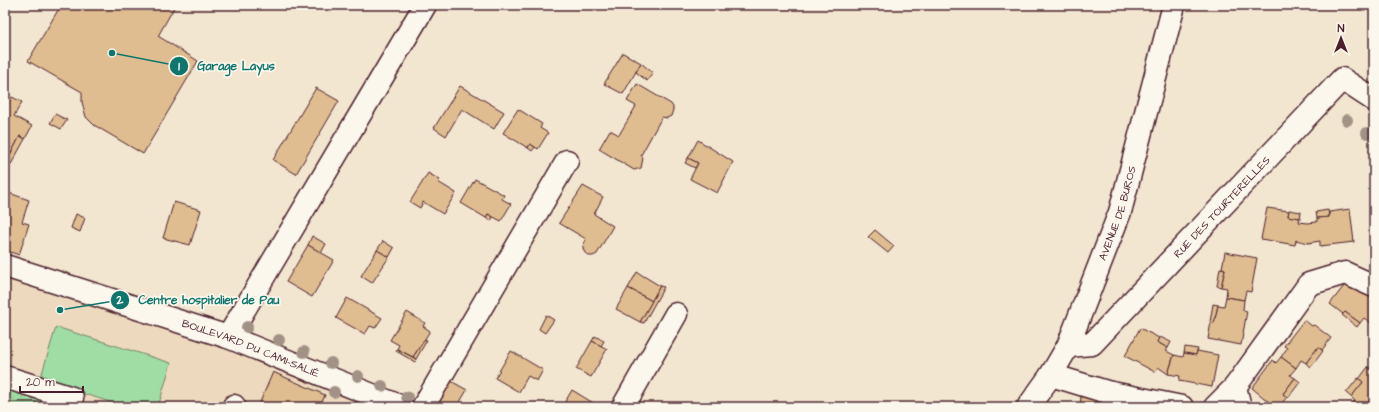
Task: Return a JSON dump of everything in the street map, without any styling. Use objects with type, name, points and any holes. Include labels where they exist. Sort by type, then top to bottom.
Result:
[{"type":"street","points":[[228,337],[425,5]]},
{"type":"street","name":"AVENUE DE BUROS","points":[[1028,407],[1051,375],[1068,346],[1120,212],[1174,5]]},
{"type":"street","name":"RUE DES TOURTERELLES","points":[[1068,346],[1092,344],[1342,79],[1374,100]]},
{"type":"street","points":[[423,407],[567,161]]},
{"type":"street","name":"BOULEVARD DU CAMI-SALIÉ","points":[[5,266],[228,337],[402,407]]},
{"type":"street","points":[[1215,407],[1237,397],[1309,284],[1345,273],[1374,286]]},
{"type":"street","points":[[623,407],[676,314]]},
{"type":"street","points":[[1051,375],[1107,392],[1182,407]]},
{"type":"street","points":[[5,377],[76,404]]},
{"type":"shaded area","points":[[5,275],[226,345],[368,407],[5,407]]},
{"type":"green space","points":[[56,327],[171,363],[158,407],[126,407],[40,380]]},
{"type":"green space","points":[[9,384],[59,405],[58,407],[5,407]]},
{"type":"building","points":[[61,5],[175,6],[158,36],[198,61],[143,154],[94,125],[86,117],[82,102],[82,92],[28,61]]},
{"type":"building","points":[[623,53],[641,63],[623,94],[604,84]]},
{"type":"building","points":[[641,63],[653,73],[647,81],[636,72]]},
{"type":"building","points":[[637,84],[671,104],[673,110],[671,116],[667,118],[662,117],[641,155],[643,158],[641,168],[634,170],[599,149],[610,130],[619,135],[636,106],[627,101]]},
{"type":"building","points":[[460,86],[504,112],[494,129],[462,109],[446,136],[434,128]]},
{"type":"building","points":[[316,88],[339,101],[296,174],[273,160]]},
{"type":"building","points":[[12,97],[22,102],[14,116],[32,126],[25,139],[20,136],[5,165],[5,110]]},
{"type":"building","points":[[518,109],[542,124],[540,128],[548,133],[538,149],[530,144],[528,148],[503,133]]},
{"type":"building","points":[[55,114],[67,120],[61,129],[50,123]]},
{"type":"building","points":[[20,136],[25,139],[9,168],[5,165]]},
{"type":"building","points":[[698,140],[733,162],[717,193],[690,179],[698,163],[688,158]]},
{"type":"building","points":[[530,144],[535,147],[532,151],[528,148]]},
{"type":"building","points":[[688,158],[698,163],[695,168],[685,163]]},
{"type":"building","points":[[428,173],[440,180],[438,182],[456,193],[443,214],[423,202],[420,208],[410,202]]},
{"type":"building","points":[[475,179],[504,195],[502,199],[511,204],[501,221],[488,214],[486,218],[461,203]]},
{"type":"building","points":[[583,186],[603,197],[594,214],[613,226],[597,254],[593,256],[589,256],[583,249],[586,239],[559,223]]},
{"type":"building","points":[[9,193],[29,200],[22,222],[29,224],[19,255],[5,250],[5,200]]},
{"type":"building","points":[[174,202],[201,210],[190,245],[163,238]]},
{"type":"building","points":[[1267,208],[1289,211],[1288,216],[1300,218],[1299,222],[1308,223],[1317,222],[1317,218],[1329,217],[1329,212],[1350,209],[1354,242],[1320,246],[1320,241],[1308,243],[1296,240],[1295,245],[1261,239]]},
{"type":"building","points":[[1289,210],[1301,212],[1300,218],[1288,216]]},
{"type":"building","points":[[1328,210],[1329,217],[1317,218],[1316,212]]},
{"type":"building","points":[[76,214],[85,218],[80,232],[71,228]]},
{"type":"building","points":[[488,214],[493,217],[491,221],[486,218]]},
{"type":"building","points":[[875,230],[894,246],[888,253],[868,237]]},
{"type":"building","points":[[312,236],[326,244],[321,253],[308,245]]},
{"type":"building","points":[[383,241],[394,248],[389,257],[377,250]]},
{"type":"building","points":[[308,245],[334,260],[312,297],[286,282]]},
{"type":"building","points":[[377,250],[389,257],[372,283],[361,276]]},
{"type":"building","points":[[1225,252],[1257,258],[1251,292],[1246,291],[1244,300],[1226,297],[1227,288],[1221,287],[1225,269],[1222,268]]},
{"type":"building","points":[[1220,268],[1225,269],[1221,287],[1217,286]]},
{"type":"building","points":[[637,272],[660,286],[652,301],[628,288]]},
{"type":"building","points":[[1350,278],[1374,296],[1374,319],[1371,323],[1364,318],[1360,323],[1345,312],[1343,314],[1330,304]]},
{"type":"building","points":[[660,286],[664,287],[644,323],[640,322]]},
{"type":"building","points":[[628,288],[652,301],[640,322],[616,309]]},
{"type":"building","points":[[1226,297],[1244,300],[1243,310],[1247,311],[1241,345],[1208,339],[1211,322],[1214,323],[1218,305],[1224,306]]},
{"type":"building","points":[[347,298],[382,318],[375,328],[370,326],[365,334],[336,318]]},
{"type":"building","points":[[1213,304],[1218,305],[1214,323],[1210,322]]},
{"type":"building","points":[[407,312],[425,323],[423,326],[430,331],[413,357],[397,349],[399,345],[390,340]]},
{"type":"building","points":[[1345,312],[1360,323],[1357,327],[1342,315]]},
{"type":"building","points":[[546,315],[554,320],[545,333],[539,329]]},
{"type":"building","points":[[1304,320],[1312,326],[1314,325],[1331,338],[1322,350],[1318,347],[1306,363],[1301,360],[1296,368],[1281,357],[1287,348],[1284,346]]},
{"type":"building","points":[[1140,328],[1159,338],[1157,342],[1168,348],[1166,351],[1174,355],[1168,374],[1158,367],[1155,372],[1125,356]]},
{"type":"building","points":[[595,336],[604,341],[601,346],[592,341]]},
{"type":"building","points":[[1160,337],[1171,342],[1168,348],[1157,342]]},
{"type":"building","points":[[425,339],[427,340],[416,359],[413,357]]},
{"type":"building","points":[[592,341],[607,349],[591,377],[576,369]]},
{"type":"building","points":[[1185,347],[1198,349],[1196,355],[1184,353]]},
{"type":"building","points":[[1318,347],[1323,351],[1311,367],[1306,363]]},
{"type":"building","points":[[397,349],[416,359],[415,362],[396,351]]},
{"type":"building","points":[[511,351],[543,370],[537,381],[528,376],[519,392],[495,378]]},
{"type":"building","points":[[1197,351],[1218,355],[1212,387],[1179,381],[1180,376],[1168,374],[1174,355],[1183,357],[1184,353],[1196,355]]},
{"type":"building","points":[[1281,357],[1296,368],[1290,375],[1295,378],[1283,394],[1287,397],[1279,407],[1275,407],[1252,388],[1273,360],[1276,363]]},
{"type":"building","points":[[1368,367],[1374,371],[1374,407],[1350,407],[1355,401],[1351,397],[1363,382],[1359,379]]},
{"type":"building","points":[[273,372],[325,395],[320,407],[258,407]]},
{"type":"building","points":[[1295,378],[1300,382],[1288,398],[1283,394]]},
{"type":"building","points":[[1358,378],[1363,382],[1351,397],[1346,393]]},
{"type":"building","points":[[449,380],[467,390],[457,407],[445,407],[435,403]]},
{"type":"building","points":[[572,390],[595,404],[593,407],[562,407]]},
{"type":"building","points":[[1081,396],[1104,399],[1104,407],[1080,407]]},
{"type":"place","name":"Garage Layus","points":[[112,53]]},
{"type":"place","name":"Centre hospitalier de Pau","points":[[60,310]]}]
